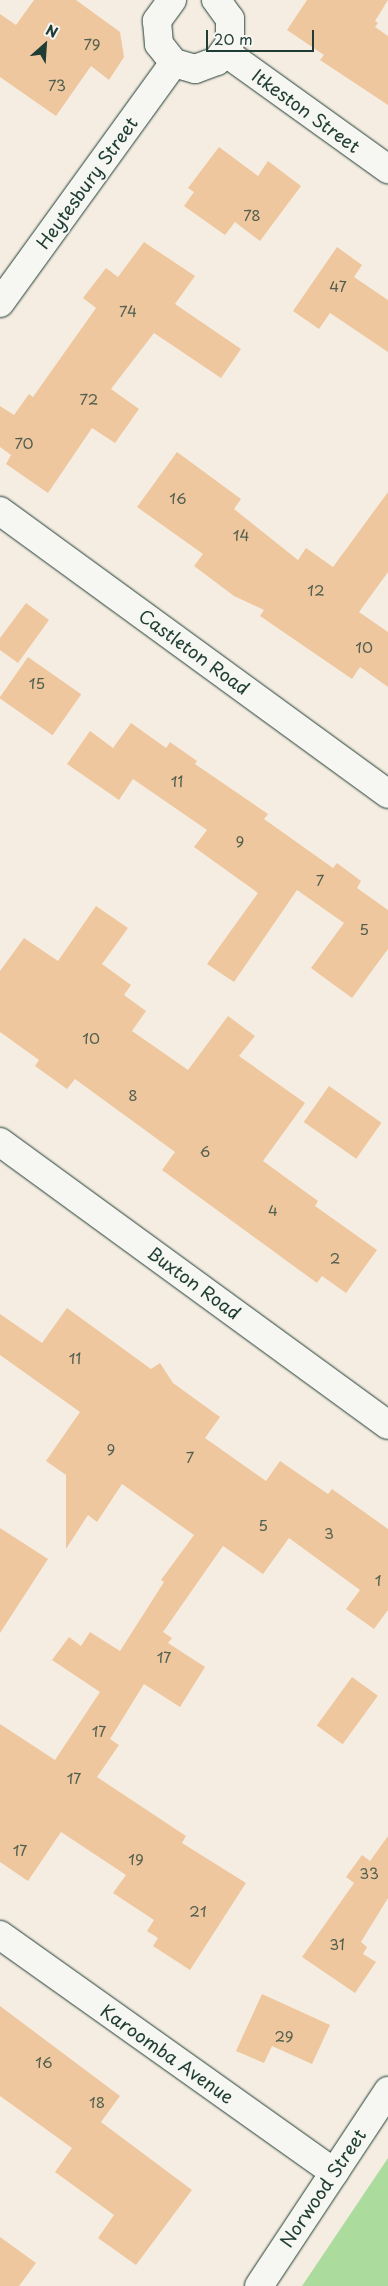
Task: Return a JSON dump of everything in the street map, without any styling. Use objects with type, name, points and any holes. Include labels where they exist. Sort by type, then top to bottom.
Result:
[{"type":"street","points":[[161,3],[156,33],[165,55],[174,63],[195,69],[207,66],[224,52],[230,42],[230,19],[216,0]]},
{"type":"street","name":"Itkeston Street","points":[[224,52],[388,169]]},
{"type":"street","name":"Heytesbury Street","points":[[0,304],[174,63]]},
{"type":"street","name":"Castleton Road","points":[[0,511],[388,794]]},
{"type":"street","name":"Buxton Road","points":[[0,1142],[388,1425]]},
{"type":"street","name":"Karoomba Avenue","points":[[0,1935],[334,2172]]},
{"type":"street","name":"Norwood Street","points":[[258,2286],[388,2091]]},
{"type":"green space","points":[[388,2158],[388,2286],[302,2286]]},
{"type":"building","points":[[34,0],[76,0],[120,32],[124,57],[109,80],[91,66],[56,116],[0,77],[0,14],[16,25]]},
{"type":"building","points":[[307,0],[388,0],[375,21],[378,23],[375,27],[388,36],[388,105],[320,60],[324,55],[287,30]]},
{"type":"building","points":[[219,147],[258,176],[268,161],[301,186],[260,241],[235,222],[225,235],[184,206],[194,192],[188,188]]},
{"type":"building","points":[[144,242],[195,276],[175,304],[241,349],[221,378],[154,333],[111,389],[139,409],[115,443],[92,428],[48,493],[6,464],[11,455],[0,447],[0,406],[14,415],[29,394],[33,397],[96,308],[83,298],[106,268],[118,277]]},
{"type":"building","points":[[337,247],[362,265],[354,277],[388,300],[388,352],[330,313],[319,329],[293,311]]},
{"type":"building","points":[[177,452],[241,499],[234,509],[298,560],[306,548],[333,567],[388,492],[388,572],[359,612],[388,632],[388,687],[360,667],[352,679],[260,616],[264,610],[234,596],[194,566],[203,554],[137,507]]},
{"type":"building","points":[[26,603],[49,620],[18,663],[0,650],[0,638]]},
{"type":"building","points":[[28,657],[81,694],[53,735],[0,698]]},
{"type":"building","points":[[131,723],[166,748],[170,742],[197,761],[195,764],[268,814],[264,819],[333,868],[337,863],[361,881],[357,888],[388,910],[388,949],[352,998],[311,968],[344,923],[297,890],[234,982],[207,964],[258,893],[194,847],[207,830],[133,779],[119,800],[67,764],[90,731],[113,748]]},
{"type":"building","points":[[96,906],[128,928],[102,964],[131,985],[124,995],[146,1011],[132,1031],[188,1070],[228,1016],[255,1036],[239,1056],[305,1103],[263,1161],[318,1201],[315,1206],[377,1250],[346,1293],[322,1276],[317,1283],[162,1170],[175,1152],[75,1079],[67,1089],[35,1066],[39,1060],[0,1032],[0,971],[24,938],[58,961]]},
{"type":"building","points":[[329,1086],[381,1123],[356,1159],[304,1122]]},
{"type":"building","points":[[67,1308],[151,1369],[160,1363],[173,1383],[220,1417],[205,1438],[266,1481],[280,1461],[328,1494],[332,1489],[388,1529],[388,1610],[374,1629],[346,1609],[360,1590],[289,1538],[263,1574],[223,1546],[163,1632],[172,1638],[168,1643],[205,1667],[180,1707],[144,1684],[110,1739],[119,1745],[97,1777],[186,1836],[182,1843],[246,1883],[190,1970],[153,1946],[158,1938],[147,1931],[154,1920],[113,1893],[126,1875],[61,1832],[28,1881],[0,1862],[0,1724],[55,1760],[100,1692],[52,1660],[69,1637],[81,1646],[90,1632],[120,1651],[164,1582],[161,1580],[194,1535],[122,1484],[97,1522],[88,1515],[66,1549],[66,1475],[46,1461],[80,1412],[0,1355],[0,1314],[42,1343]]},
{"type":"building","points":[[0,1528],[48,1559],[0,1633]]},
{"type":"building","points":[[352,1677],[378,1696],[343,1744],[317,1726]]},
{"type":"building","points":[[388,1836],[388,1898],[361,1942],[367,1947],[363,1954],[376,1962],[355,1993],[302,1957],[354,1883],[346,1877],[362,1855],[370,1861]]},
{"type":"building","points":[[262,1994],[330,2025],[312,2064],[272,2046],[264,2063],[236,2051]]},
{"type":"building","points":[[0,2006],[120,2096],[101,2122],[192,2190],[136,2265],[98,2238],[114,2215],[55,2172],[72,2148],[0,2096]]},
{"type":"building","points":[[0,2237],[36,2263],[19,2286],[0,2286]]}]
